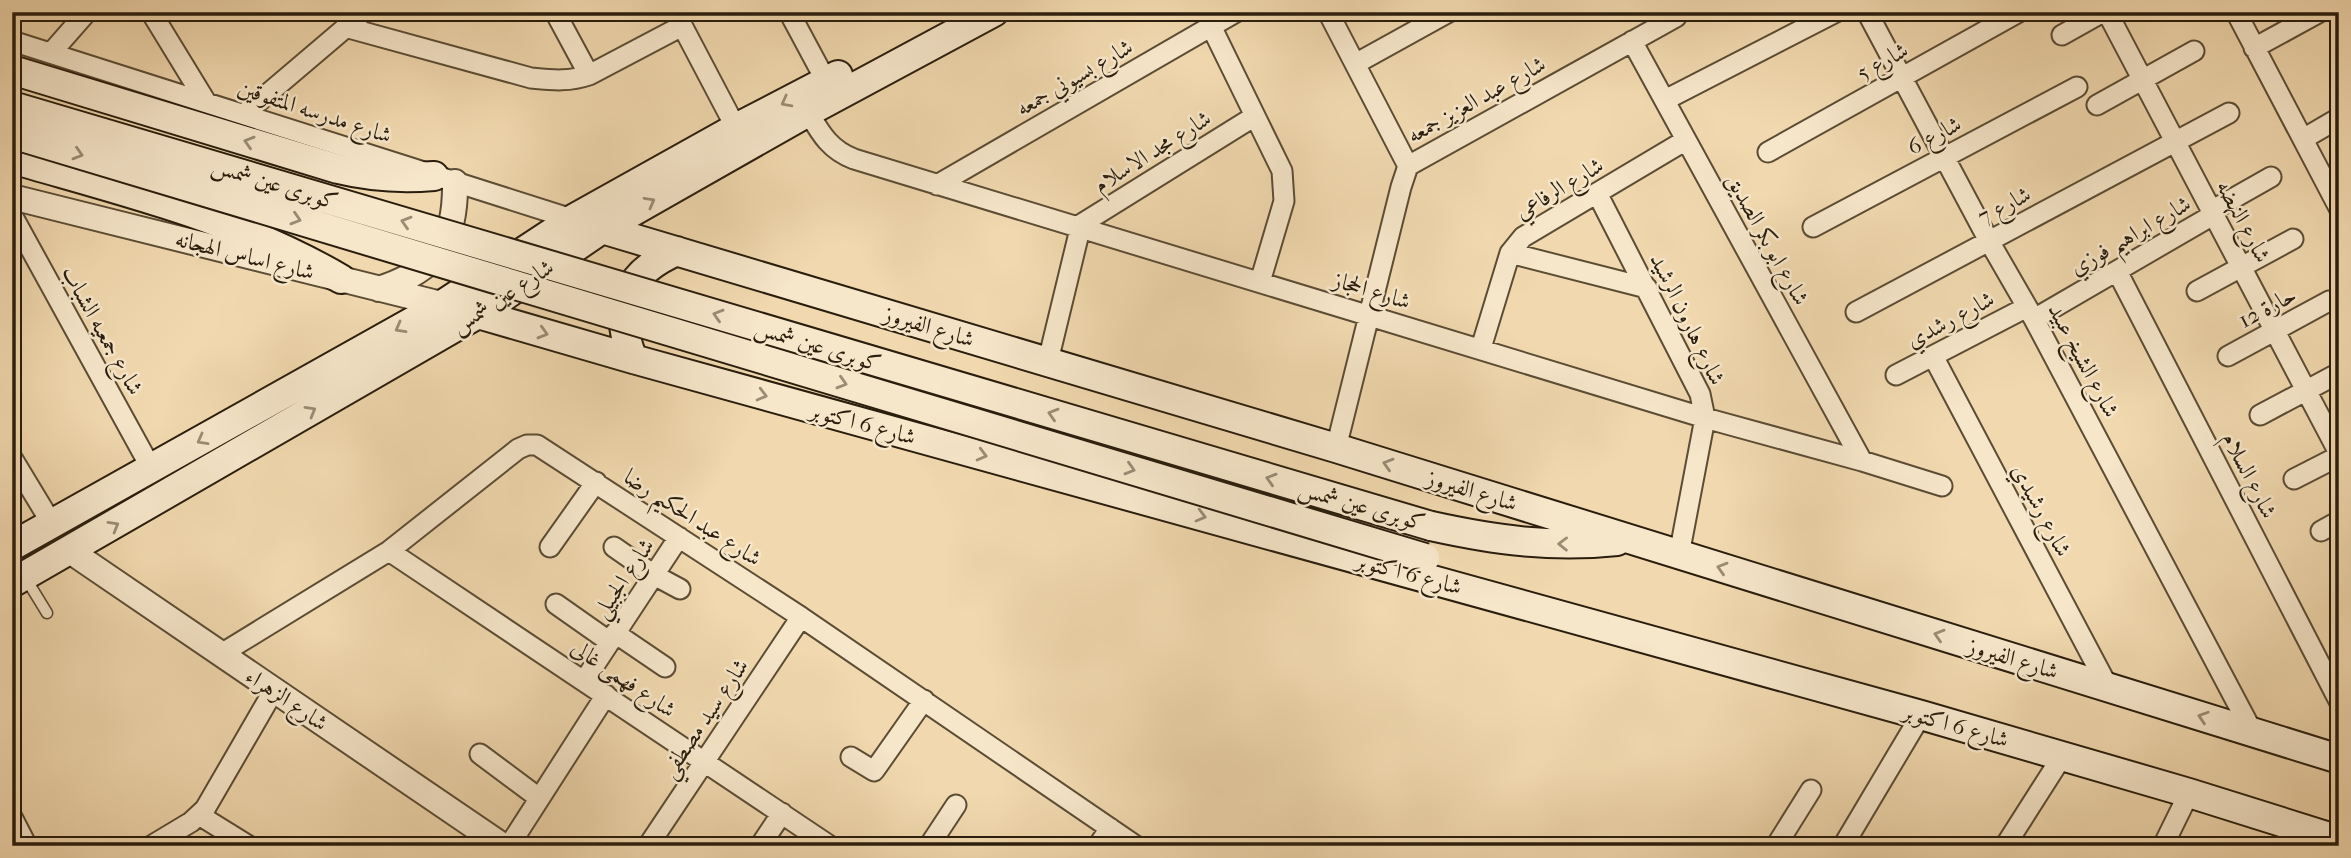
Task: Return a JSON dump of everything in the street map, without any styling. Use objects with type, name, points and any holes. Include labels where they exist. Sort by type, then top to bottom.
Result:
[{"type":"main road","name":"شارع عين شمس","points":[[12,546],[442,304],[573,219],[736,128],[955,12]]},
{"type":"main road","name":"شارع عين شمس","points":[[19,580],[478,314],[602,229],[994,12]]},
{"type":"main road","points":[[12,70],[338,169],[369,176],[445,179]]},
{"type":"main road","name":"كوبرى عين شمس","points":[[12,106],[1431,526],[1486,538],[1534,544],[1583,545],[1630,540]]},
{"type":"main road","name":"كوبرى عين شمس","points":[[12,134],[1474,571],[1518,587],[1602,626]]},
{"type":"main road","points":[[12,159],[157,201],[252,233],[283,246],[341,279]]},
{"type":"main road","name":"شارع الفيروز","points":[[602,229],[1336,447],[2339,759]]},
{"type":"main road","points":[[633,359],[624,338],[622,316],[628,294],[639,275],[656,260],[677,251]]},
{"type":"main road","name":"شارع 6 اكتوبر","points":[[478,314],[2063,755],[2339,840]]},
{"type":"street","points":[[51,53],[87,12]]},
{"type":"street","points":[[151,12],[206,102]]},
{"type":"street","points":[[244,114],[364,12]]},
{"type":"street","points":[[555,12],[589,75]]},
{"type":"street","points":[[789,12],[826,81]]},
{"type":"street","name":"شارع بسيوني جمعه","points":[[937,185],[1236,12]]},
{"type":"street","points":[[1328,12],[1408,166]]},
{"type":"street","points":[[1356,64],[1448,12]]},
{"type":"street","points":[[1665,100],[1836,12]]},
{"type":"street","name":"شارع الشيخ عبيد","points":[[1867,12],[1989,241],[2031,313],[2253,733]]},
{"type":"street","name":"شارع 5","points":[[1769,152],[2019,12]]},
{"type":"street","points":[[2062,35],[2105,12]]},
{"type":"street","name":"شارع النهضه","points":[[2105,12],[2339,453]]},
{"type":"street","points":[[2236,12],[2339,208]]},
{"type":"street","points":[[2254,48],[2320,12]]},
{"type":"street","name":"شارع عبد العزيز جمعه","points":[[1336,447],[1408,166],[1676,17]]},
{"type":"street","points":[[345,27],[531,78],[555,81],[574,80],[589,75],[678,19],[736,128]]},
{"type":"street","points":[[1211,26],[1282,171],[1285,185],[1284,201],[1260,282]]},
{"type":"street","name":"شارع مدرسه المتفوقين","points":[[12,41],[602,229]]},
{"type":"street","name":"شارع ابو بكر الصديق","points":[[1632,41],[1862,461]]},
{"type":"street","points":[[2097,105],[2194,51]]},
{"type":"street","name":"شارع 6","points":[[1813,227],[2077,87]]},
{"type":"street","name":"شارع الحجاز","points":[[808,113],[825,141],[839,154],[1704,418],[1942,486]]},
{"type":"street","name":"شارع 7","points":[[1856,312],[2229,113]]},
{"type":"street","name":"شارع مجد الاسلام","points":[[1078,228],[1255,116]]},
{"type":"street","points":[[2303,139],[2339,118]]},
{"type":"street","name":"شارع الرفاعي","points":[[1481,348],[1510,253],[1523,237],[1686,140]]},
{"type":"street","name":"شارع ابراهيم فوزي","points":[[2031,313],[2117,271],[2272,177]]},
{"type":"street","points":[[379,289],[407,280],[430,263],[447,239],[456,211],[445,179]]},
{"type":"street","name":"شارع هارون الرشيد","points":[[1597,193],[1700,394],[1704,418],[1679,555]]},
{"type":"street","name":"شارع اساس الهجانه","points":[[12,197],[478,314]]},
{"type":"street","name":"شارع جمعيه الشباب","points":[[12,215],[151,468]]},
{"type":"street","points":[[1048,361],[1078,228]]},
{"type":"street","points":[[2197,290],[2293,239]]},
{"type":"street","points":[[1510,253],[1647,288]]},
{"type":"street","name":"شارع السلام","points":[[2117,271],[2339,701]]},
{"type":"street","name":"حارة 12","points":[[2228,356],[2329,301]]},
{"type":"street","name":"شارع رشدي","points":[[1896,375],[2031,313]]},
{"type":"street","name":"شارع رشيدي","points":[[1933,356],[2108,687]]},
{"type":"street","points":[[2260,415],[2339,373]]},
{"type":"street","name":"شارع عبد الحكيم رضا","points":[[221,654],[389,551],[518,449],[537,445],[801,617],[1136,846]]},
{"type":"street","points":[[2294,479],[2339,453]]},
{"type":"street","points":[[12,458],[52,524]]},
{"type":"street","points":[[550,547],[596,482]]},
{"type":"street","points":[[2321,531],[2339,521]]},
{"type":"street","name":"شارع الجبيلي","points":[[584,681],[679,537]]},
{"type":"street","points":[[614,547],[654,575],[680,589]]},
{"type":"street","name":"شارع الزهراء","points":[[70,551],[503,846]]},
{"type":"street","name":"شارع فهمى غالى","points":[[389,551],[830,846]]},
{"type":"street","points":[[556,604],[666,667]]},
{"type":"street","name":"شارع سيد مصطفي","points":[[648,846],[801,617]]},
{"type":"street","points":[[150,846],[199,815],[274,690]]},
{"type":"street","points":[[509,846],[606,695]]},
{"type":"street","points":[[851,757],[874,771],[924,700]]},
{"type":"street","points":[[1843,846],[1921,715]]},
{"type":"street","points":[[480,754],[539,798]]},
{"type":"street","points":[[2004,846],[2063,755]]},
{"type":"street","points":[[1776,846],[1811,790]]},
{"type":"street","points":[[2163,846],[2189,793]]},
{"type":"street","points":[[929,846],[956,805]]},
{"type":"street","points":[[760,846],[782,813]]},
{"type":"street","points":[[199,815],[249,846]]},
{"type":"street","points":[[12,817],[27,846]]},
{"type":"street","points":[[1098,846],[1110,828]]},
{"type":"lane","points":[[19,580],[47,613]]}]
